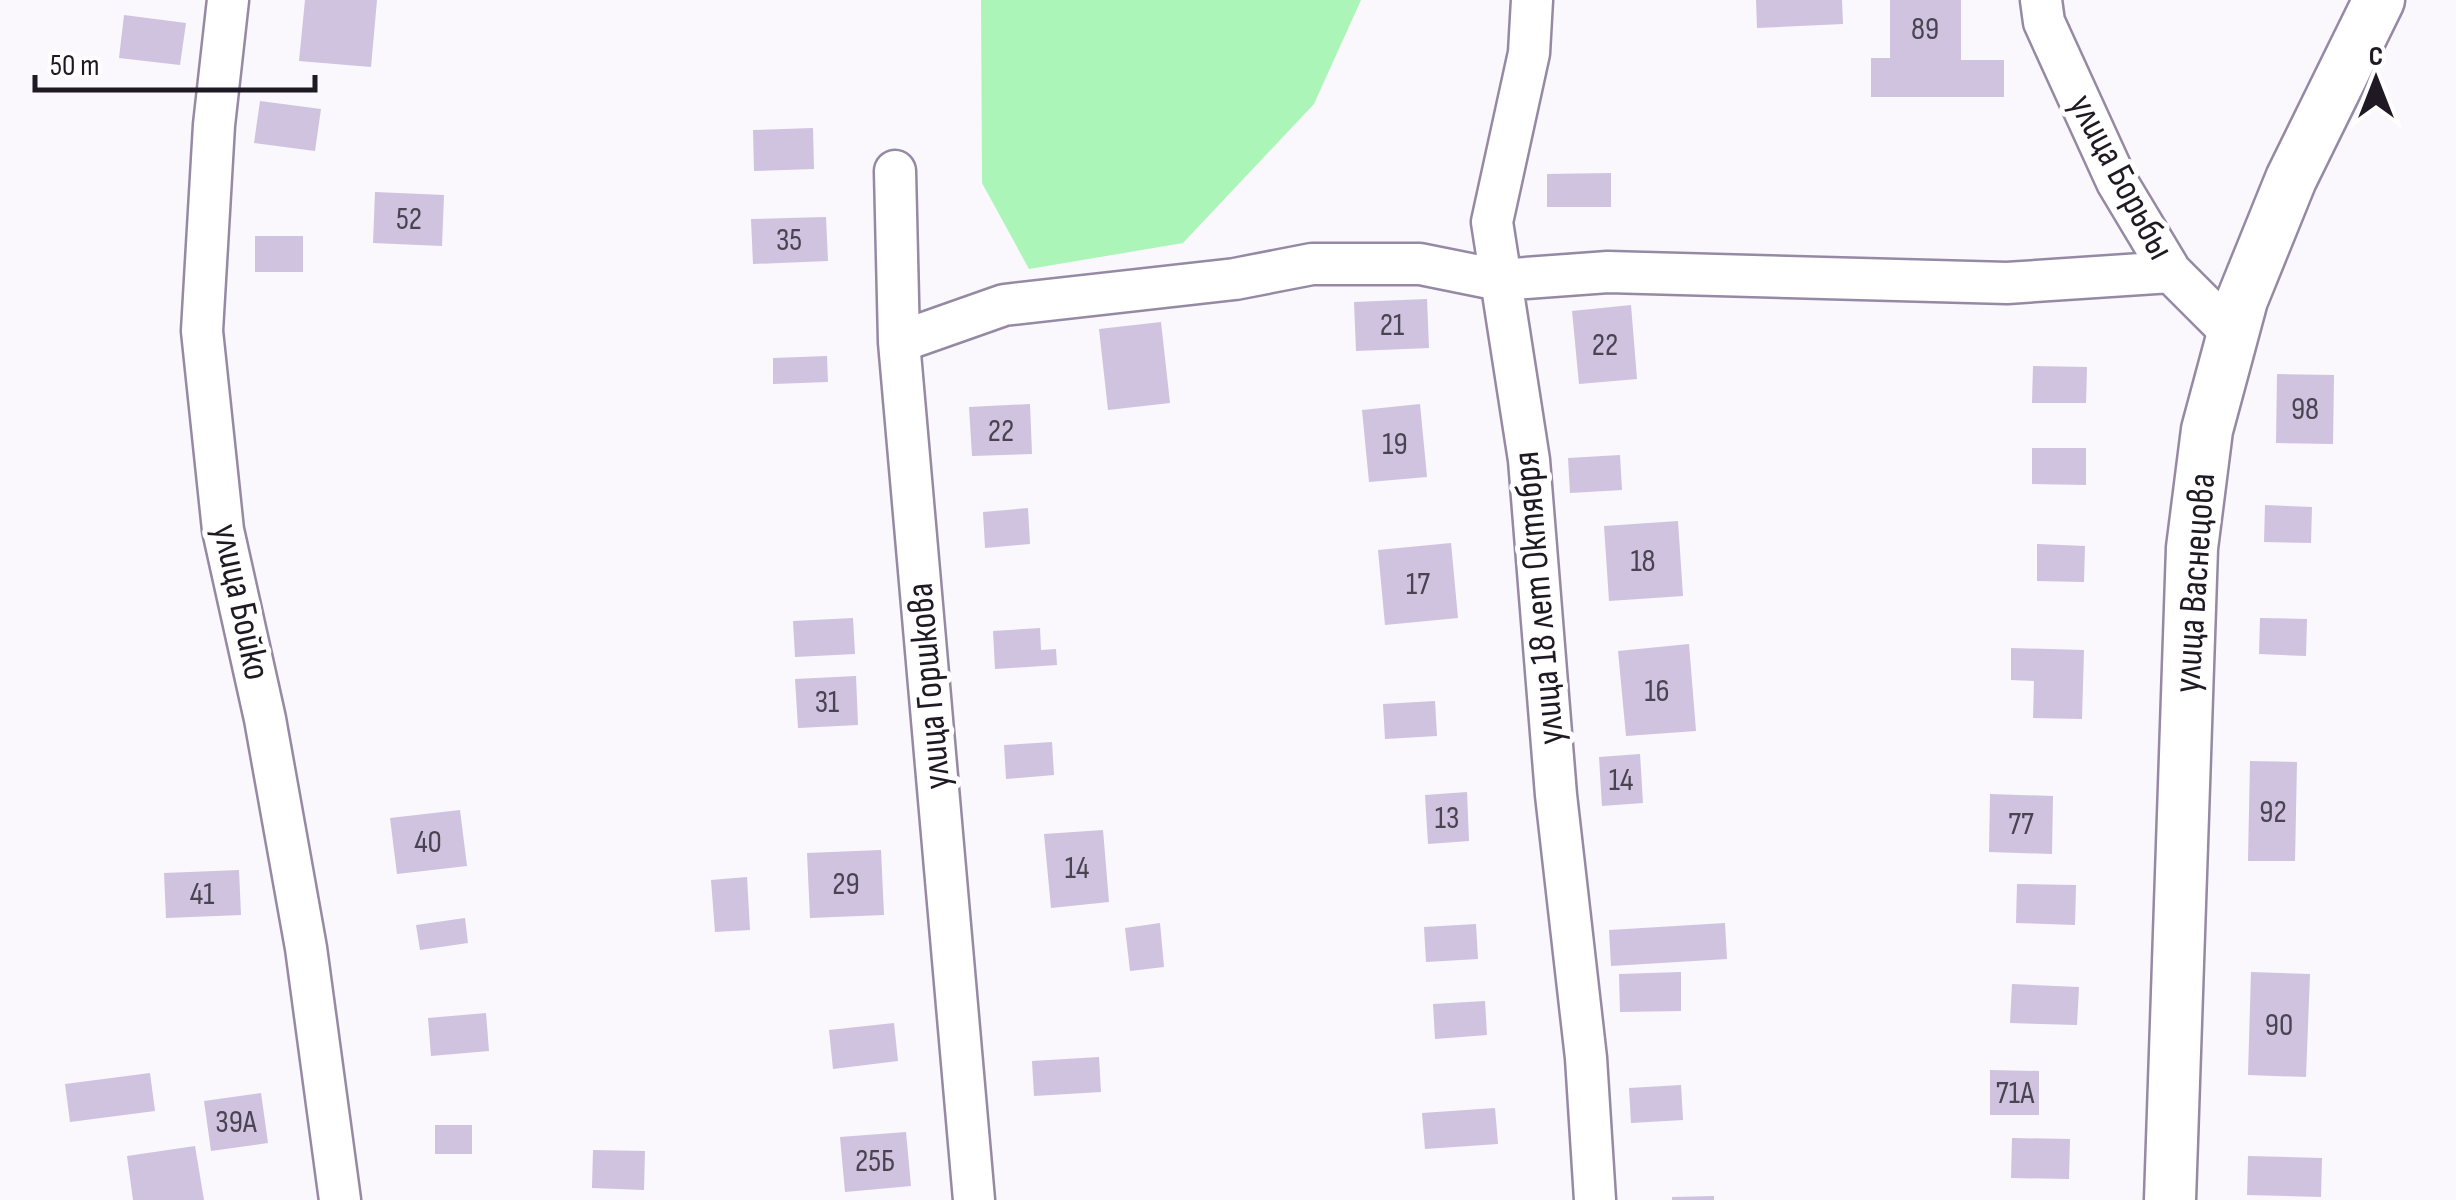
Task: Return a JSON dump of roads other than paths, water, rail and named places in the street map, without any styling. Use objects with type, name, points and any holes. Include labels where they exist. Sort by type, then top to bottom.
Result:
[{"type":"street","name":"улица Бойко","points":[[228,0],[214,125],[202,332],[223,530],[265,719],[306,948],[340,1200]]},
{"type":"street","name":"улица 18 лет Октября","points":[[1532,0],[1529,52],[1492,222],[1529,460],[1556,795],[1586,1058],[1595,1200]]},
{"type":"street","name":"улица Борьбы","points":[[2041,0],[2044,22],[2117,182],[2171,272],[2233,334]]},
{"type":"street","name":"улица Васнецова","points":[[2170,1200],[2192,548],[2208,430],[2242,300],[2291,179],[2379,0]]},
{"type":"street","name":"улица Горшкова","points":[[895,170],[899,342],[974,1200]]},
{"type":"street","points":[[899,342],[1004,305],[1235,279],[1312,264],[1420,264],[1498,280],[1608,272],[2007,283],[2171,272]]}]
